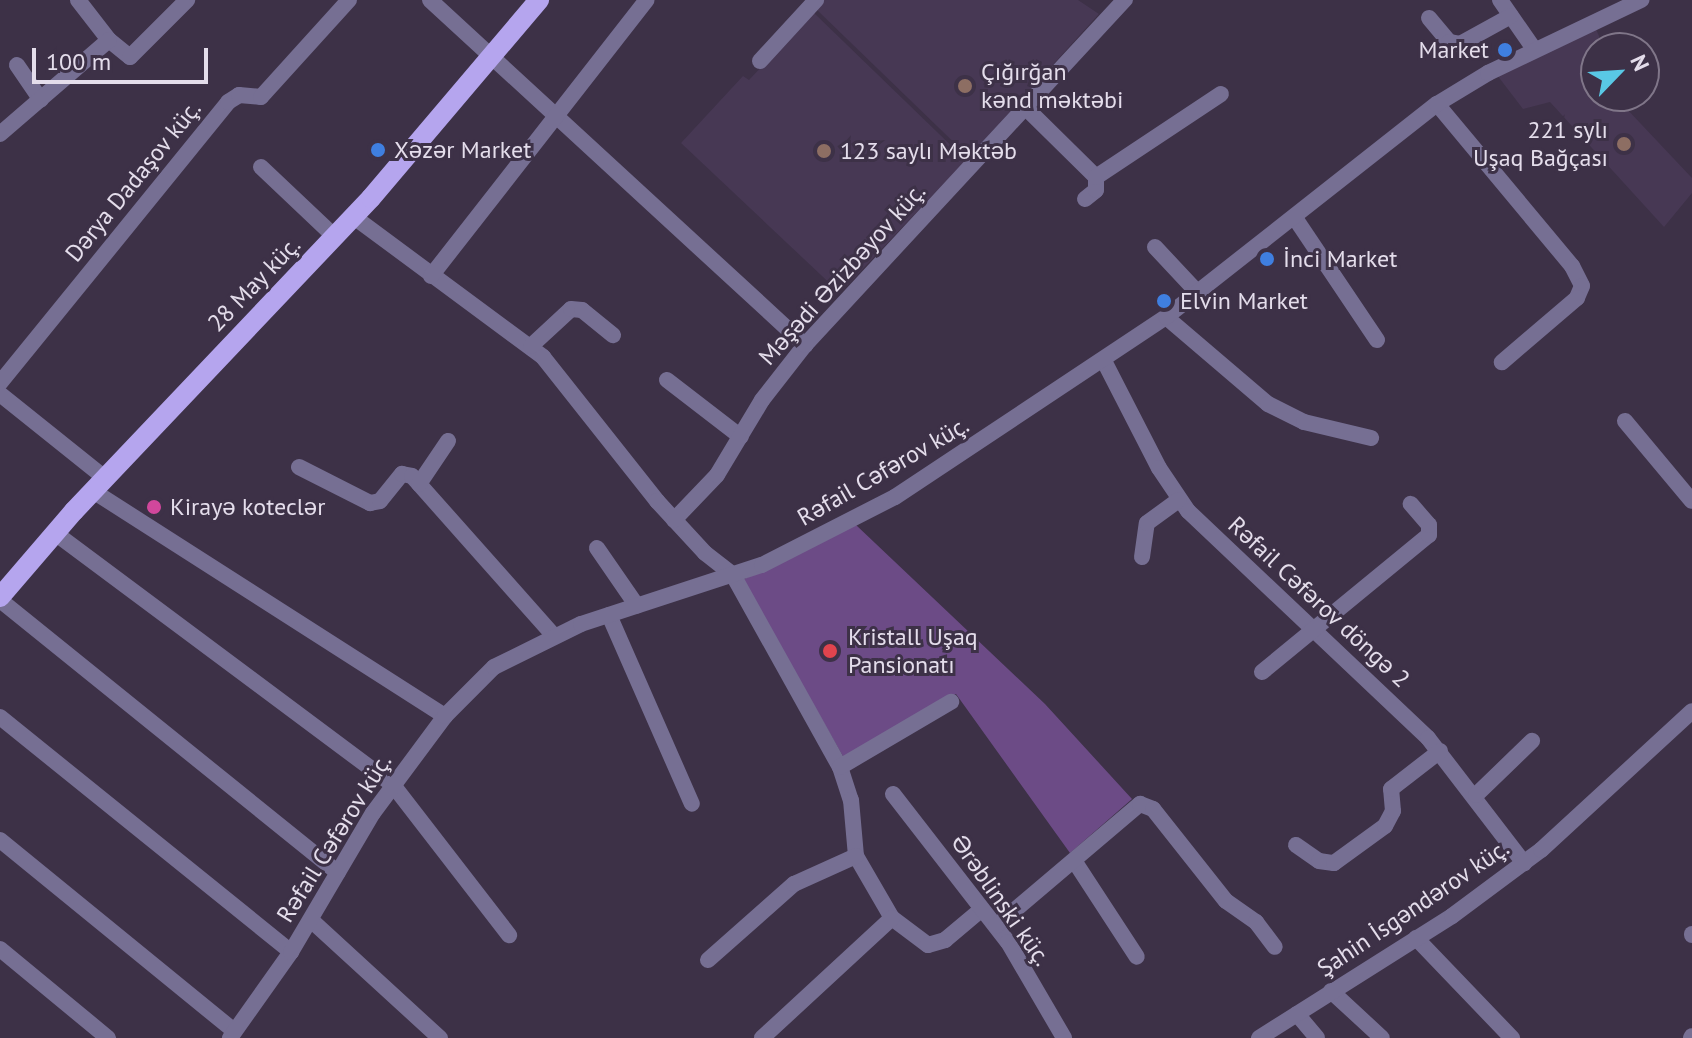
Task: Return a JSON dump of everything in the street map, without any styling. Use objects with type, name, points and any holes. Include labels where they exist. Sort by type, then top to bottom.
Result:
[{"type":"main road","name":"28 May küç.","points":[[0,599],[99,485],[354,217],[539,0]]},
{"type":"street","points":[[78,0],[124,56],[137,55],[187,0]]},
{"type":"street","name":"Dərya Dadaşov küç.","points":[[0,383],[228,102],[239,95],[255,99],[265,94],[349,0]]},
{"type":"street","points":[[430,0],[558,112],[805,345]]},
{"type":"street","points":[[431,276],[647,0]]},
{"type":"street","points":[[760,61],[816,0]]},
{"type":"street","name":"Məşədi Əzizbəyov küç.","points":[[674,520],[707,488],[762,400],[805,345],[1125,0]]},
{"type":"street","points":[[1500,0],[1534,49]]},
{"type":"street","name":"Rəfail Cəfərov küç.","points":[[232,1034],[291,952],[393,785],[445,716],[494,667],[554,636],[733,575],[895,497],[1166,317],[1437,104],[1534,49],[1641,0]]},
{"type":"street","points":[[1429,18],[1449,42],[1460,44],[1511,16]]},
{"type":"street","points":[[0,134],[109,40]]},
{"type":"street","points":[[17,65],[41,100]]},
{"type":"street","points":[[1096,177],[1221,94]]},
{"type":"street","points":[[1437,104],[1572,266],[1582,286],[1577,298],[1502,362]]},
{"type":"street","points":[[1026,108],[1096,177],[1096,190],[1085,199]]},
{"type":"street","points":[[261,167],[335,237]]},
{"type":"street","points":[[354,217],[531,346],[674,520],[705,553],[733,575],[840,767],[851,800],[856,856],[892,918],[928,945],[945,940],[982,909]]},
{"type":"street","points":[[1295,218],[1377,340]]},
{"type":"street","points":[[1155,247],[1198,293]]},
{"type":"street","points":[[531,346],[571,309],[582,310],[613,335]]},
{"type":"street","points":[[1166,317],[1268,404],[1304,422],[1371,438]]},
{"type":"street","name":"Rəfail Cəfərov döngə 2","points":[[1104,361],[1179,500],[1440,751],[1524,863]]},
{"type":"street","points":[[667,380],[741,437]]},
{"type":"street","points":[[0,394],[99,485],[445,716]]},
{"type":"street","points":[[1625,421],[1692,501]]},
{"type":"street","points":[[419,484],[448,441]]},
{"type":"street","points":[[299,467],[370,503],[380,501],[402,474],[419,484],[554,636]]},
{"type":"street","points":[[1142,557],[1147,523],[1179,500]]},
{"type":"street","points":[[1262,672],[1429,535],[1429,525],[1411,504]]},
{"type":"street","points":[[55,533],[393,785],[509,935]]},
{"type":"street","points":[[597,548],[637,606]]},
{"type":"street","points":[[694,588],[709,572],[705,553]]},
{"type":"street","points":[[0,599],[338,873]]},
{"type":"street","points":[[609,615],[692,804]]},
{"type":"street","points":[[840,767],[951,702]]},
{"type":"street","name":"Şahin İsgəndərov küç.","points":[[1259,1038],[1416,938],[1524,863],[1692,711]]},
{"type":"street","points":[[0,717],[291,952]]},
{"type":"street","points":[[1476,795],[1532,741]]},
{"type":"street","points":[[1296,845],[1319,861],[1334,863],[1385,826],[1393,811],[1391,789],[1440,751]]},
{"type":"street","name":"Ərəblinski küç.","points":[[893,794],[996,926],[1064,1038]]},
{"type":"street","points":[[996,926],[1075,862],[1133,806],[1148,805],[1226,901],[1256,922],[1275,947]]},
{"type":"street","points":[[0,840],[232,1034]]},
{"type":"street","points":[[708,960],[794,884],[856,856]]},
{"type":"street","points":[[1075,862],[1137,957]]},
{"type":"street","points":[[762,1038],[892,918]]},
{"type":"street","points":[[311,920],[440,1038]]},
{"type":"street","points":[[1416,938],[1512,1038]]},
{"type":"street","points":[[0,949],[108,1038]]},
{"type":"street","points":[[1331,991],[1382,1038]]},
{"type":"street","points":[[1297,1014],[1317,1038]]},
{"type":"shaded area","name":"Çığırğan kənd məktəbi","points":[[824,0],[1078,0],[1099,14],[969,157],[816,9]]},
{"type":"shaded area","name":"123 saylı Məktəb","points":[[813,12],[966,160],[840,293],[681,143],[743,76],[749,80]]},
{"type":"shaded area","name":"221 sylı Uşaq Bağçası","points":[[1580,36],[1580,112],[1630,112],[1692,178],[1692,193],[1664,227],[1550,102],[1523,109],[1497,75]]},
{"type":"shaded area","points":[[856,525],[1045,704],[1132,799],[1070,853],[956,694],[844,758],[742,580]]},
{"type":"place","name":"Market","points":[[1505,50]]},
{"type":"place","name":"Çığırğan kənd məktəbi","points":[[965,86]]},
{"type":"place","name":"221 sylı Uşaq Bağçası","points":[[1624,144]]},
{"type":"place","name":"Xəzər Market","points":[[378,150]]},
{"type":"place","name":"123 saylı Məktəb","points":[[824,151]]},
{"type":"place","name":"İnci Market","points":[[1267,259]]},
{"type":"place","name":"Elvin Market","points":[[1164,301]]},
{"type":"place","name":"Kirayə koteclər","points":[[154,507]]},
{"type":"place","name":"Kristall Uşaq Pansionatı","points":[[830,651]]}]
